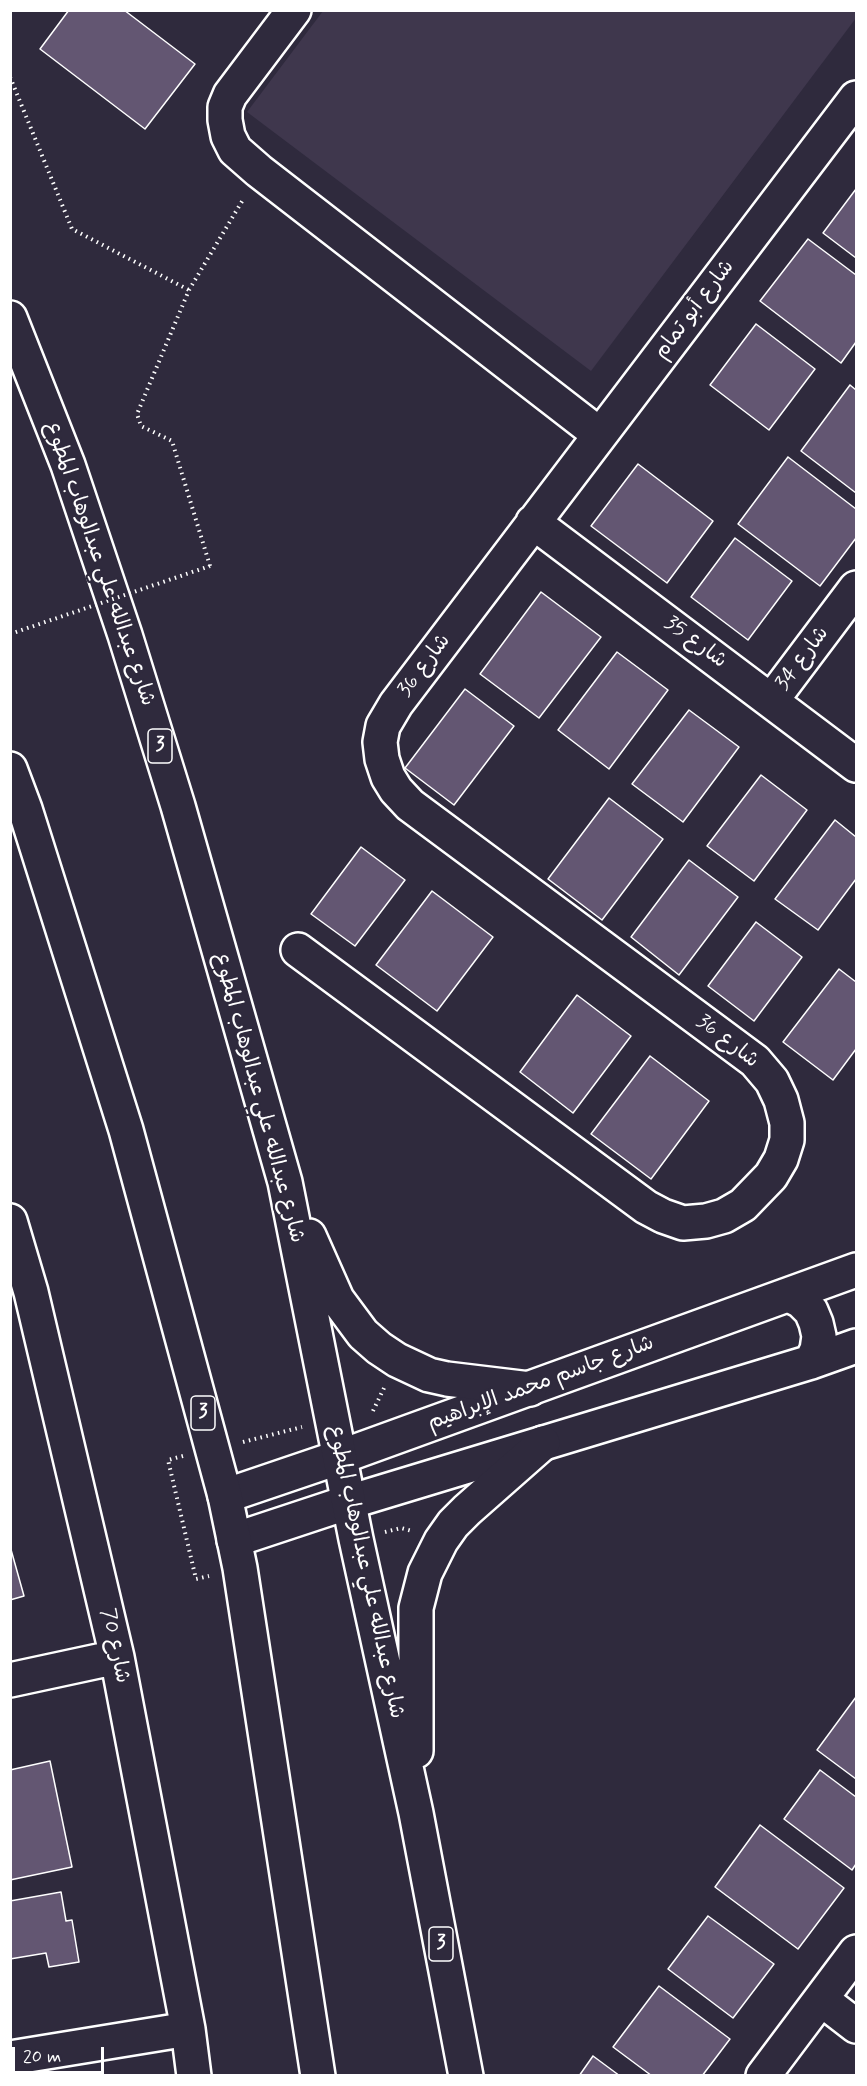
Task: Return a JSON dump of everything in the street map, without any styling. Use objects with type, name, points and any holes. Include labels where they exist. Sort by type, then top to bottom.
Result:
[{"type":"street","points":[[294,10],[230,95],[225,108],[225,120],[228,136],[235,150],[600,435]]},
{"type":"street","name":"شارع أبو تمام","points":[[534,522],[856,98]]},
{"type":"street","name":"شارع عبدالله علي عبدالوهاب المطوع","points":[[10,318],[68,465],[125,635],[178,806],[285,1182],[349,1502],[416,1813],[466,2076]]},
{"type":"street","name":"شارع 35","points":[[534,522],[856,765]]},
{"type":"street","name":"شارع 36","points":[[298,950],[646,1207],[663,1216],[683,1223],[706,1221],[724,1216],[743,1205],[758,1192],[781,1159],[787,1140],[787,1123],[781,1100],[772,1081],[755,1061],[422,815],[396,790],[388,777],[382,759],[380,742],[383,726],[396,704],[534,522]]},
{"type":"street","name":"شارع 34","points":[[771,701],[856,588]]},
{"type":"street","name":"3","points":[[10,769],[25,809],[126,1130],[225,1496],[234,1540],[318,2076]]},
{"type":"street","points":[[285,1182],[337,1299],[363,1334],[379,1348],[397,1360],[429,1375],[530,1389]]},
{"type":"street","name":"شارع 70","points":[[10,1221],[21,1294],[117,1657],[188,2029],[194,2076]]},
{"type":"street","name":"شارع جاسم محمد الإبراهيم","points":[[225,1496],[530,1389],[856,1270]]},
{"type":"street","points":[[789,1294],[811,1311],[816,1323],[819,1336],[817,1350],[811,1362]]},
{"type":"street","points":[[234,1540],[349,1502],[811,1362],[856,1346]]},
{"type":"street","points":[[416,1813],[416,1608],[425,1573],[453,1524],[543,1443]]},
{"type":"street","points":[[10,1680],[117,1657]]},
{"type":"street","points":[[763,2076],[856,1952]]},
{"type":"street","points":[[821,1999],[856,2026]]},
{"type":"street","points":[[10,2058],[188,2029]]},
{"type":"path","points":[[10,77],[72,229],[189,290]]},
{"type":"path","points":[[10,634],[210,566],[172,441],[141,426],[137,414],[189,290],[259,171]]},
{"type":"shaded area","points":[[856,10],[856,18],[591,371],[247,112],[323,11]]},
{"type":"building","points":[[69,10],[124,10],[195,64],[145,129],[40,49]]},
{"type":"building","points":[[856,189],[856,258],[823,233]]},
{"type":"building","points":[[808,239],[856,275],[856,342],[841,363],[760,301]]},
{"type":"building","points":[[756,324],[815,369],[769,430],[710,385]]},
{"type":"building","points":[[850,385],[856,390],[856,493],[801,451]]},
{"type":"building","points":[[788,457],[856,509],[856,538],[820,586],[738,524]]},
{"type":"building","points":[[638,464],[713,521],[667,583],[591,526]]},
{"type":"building","points":[[735,538],[792,581],[748,640],[691,597]]},
{"type":"building","points":[[541,592],[601,637],[539,718],[480,674]]},
{"type":"building","points":[[617,652],[668,690],[609,769],[558,730]]},
{"type":"building","points":[[465,689],[514,726],[454,805],[405,768]]},
{"type":"building","points":[[689,710],[739,747],[683,822],[632,784]]},
{"type":"building","points":[[761,775],[807,810],[754,881],[707,846]]},
{"type":"building","points":[[609,798],[663,839],[602,920],[548,879]]},
{"type":"building","points":[[835,820],[856,837],[856,879],[818,930],[775,899]]},
{"type":"building","points":[[361,847],[405,880],[355,946],[311,914]]},
{"type":"building","points":[[689,860],[738,897],[679,975],[631,937]]},
{"type":"building","points":[[432,891],[493,937],[437,1011],[376,965]]},
{"type":"building","points":[[756,922],[802,957],[754,1021],[708,986]]},
{"type":"building","points":[[839,969],[856,982],[856,1049],[833,1080],[783,1042]]},
{"type":"building","points":[[577,995],[631,1036],[573,1113],[520,1072]]},
{"type":"building","points":[[650,1056],[709,1101],[651,1179],[591,1134]]},
{"type":"building","points":[[10,1546],[24,1596],[10,1600]]},
{"type":"building","points":[[856,1697],[856,1779],[817,1750]]},
{"type":"building","points":[[50,1761],[72,1867],[10,1880],[10,1770]]},
{"type":"building","points":[[820,1770],[856,1797],[856,1864],[852,1870],[784,1819]]},
{"type":"building","points":[[760,1825],[844,1888],[798,1949],[715,1887]]},
{"type":"building","points":[[61,1892],[66,1921],[72,1920],[79,1962],[49,1967],[46,1953],[10,1959],[10,1901]]},
{"type":"building","points":[[708,1916],[774,1964],[733,2018],[668,1969]]},
{"type":"building","points":[[659,1986],[730,2039],[702,2076],[652,2076],[613,2047]]},
{"type":"building","points":[[593,2056],[620,2076],[579,2076]]}]
